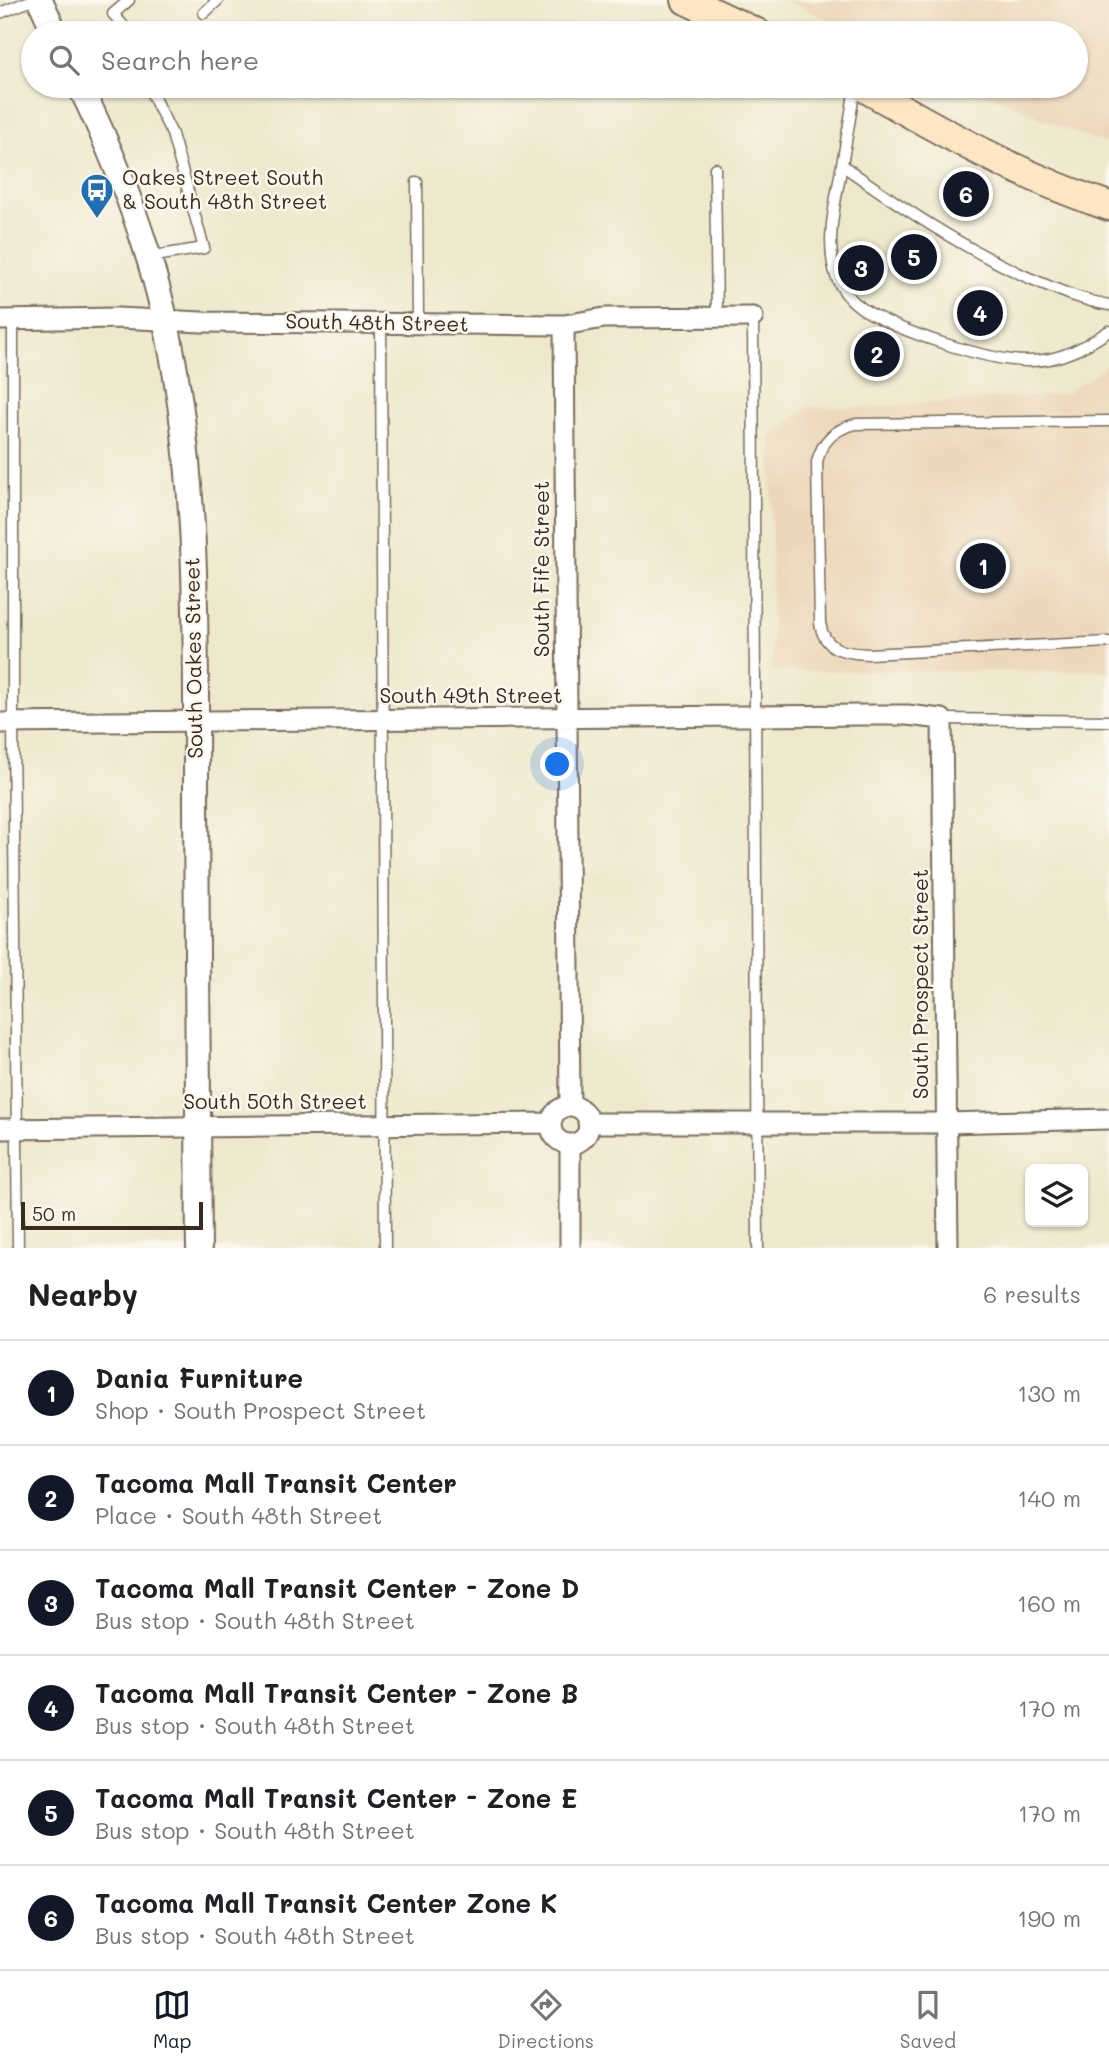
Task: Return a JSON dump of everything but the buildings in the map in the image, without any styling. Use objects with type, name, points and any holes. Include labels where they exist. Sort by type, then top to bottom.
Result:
[{"type":"main road","points":[[686,0],[731,21]]},
{"type":"main road","points":[[883,98],[972,148],[1065,191],[1109,206]]},
{"type":"street","points":[[40,0],[50,21]]},
{"type":"street","name":"South Oakes Street","points":[[85,98],[121,178],[165,318],[180,405],[190,487],[195,601],[199,1248]]},
{"type":"street","name":"South 48th Street","points":[[6,320],[165,318],[202,322],[564,325],[604,318],[753,317]]},
{"type":"street","name":"South Fife Street","points":[[564,325],[570,1106]]},
{"type":"street","name":"South 49th Street","points":[[6,723],[907,715],[942,719]]},
{"type":"street","name":"South Prospect Street","points":[[942,719],[947,1248]]},
{"type":"street","points":[[570,1106],[584,1113],[589,1123],[582,1140],[570,1144],[554,1135],[551,1123],[555,1113],[570,1106]]},
{"type":"street","points":[[589,1123],[945,1123],[1109,1119]]},
{"type":"street","name":"South 50th Street","points":[[8,1129],[551,1123]]},
{"type":"street","points":[[570,1144],[570,1248]]},
{"type":"lane","points":[[0,13],[32,0]]},
{"type":"lane","points":[[119,21],[113,15],[129,0]]},
{"type":"lane","points":[[204,13],[218,0]]},
{"type":"lane","points":[[147,257],[204,248],[172,134],[154,98]]},
{"type":"lane","points":[[853,98],[832,230],[832,261],[840,285],[861,307],[877,317],[918,333],[975,352],[1012,360],[1037,361],[1064,356],[1109,331]]},
{"type":"lane","points":[[842,165],[935,228],[979,254],[1053,288],[1109,305]]},
{"type":"lane","points":[[715,168],[717,316]]},
{"type":"lane","points":[[417,182],[418,324]]},
{"type":"lane","points":[[753,317],[758,1248]]},
{"type":"lane","points":[[6,320],[8,1129],[18,1248]]},
{"type":"lane","points":[[381,323],[385,1248]]},
{"type":"lane","points":[[1109,421],[1078,419],[856,424],[839,429],[826,441],[819,454],[817,476],[820,623],[823,637],[835,649],[867,654],[1109,642]]},
{"type":"lane","points":[[942,719],[1109,721]]},
{"type":"shaded area","points":[[784,0],[1109,0],[1109,144],[1072,132],[997,98],[1088,98],[1088,21],[831,21]]},
{"type":"shaded area","points":[[1109,364],[1109,671],[772,671],[771,437],[807,407],[854,408],[1065,394]]},
{"type":"place","name":"Tacoma Mall Transit Center Zone K","points":[[966,194]]},
{"type":"place","name":"Oakes Street South & South 48th Street","points":[[97,220]]},
{"type":"place","name":"Tacoma Mall Transit Center - Zone E","points":[[914,257]]},
{"type":"place","name":"Tacoma Mall Transit Center - Zone D","points":[[861,268]]},
{"type":"place","name":"Tacoma Mall Transit Center - Zone B","points":[[980,313]]},
{"type":"place","name":"Tacoma Mall Transit Center","points":[[877,354]]},
{"type":"place","name":"Dania Furniture","points":[[983,566]]}]
